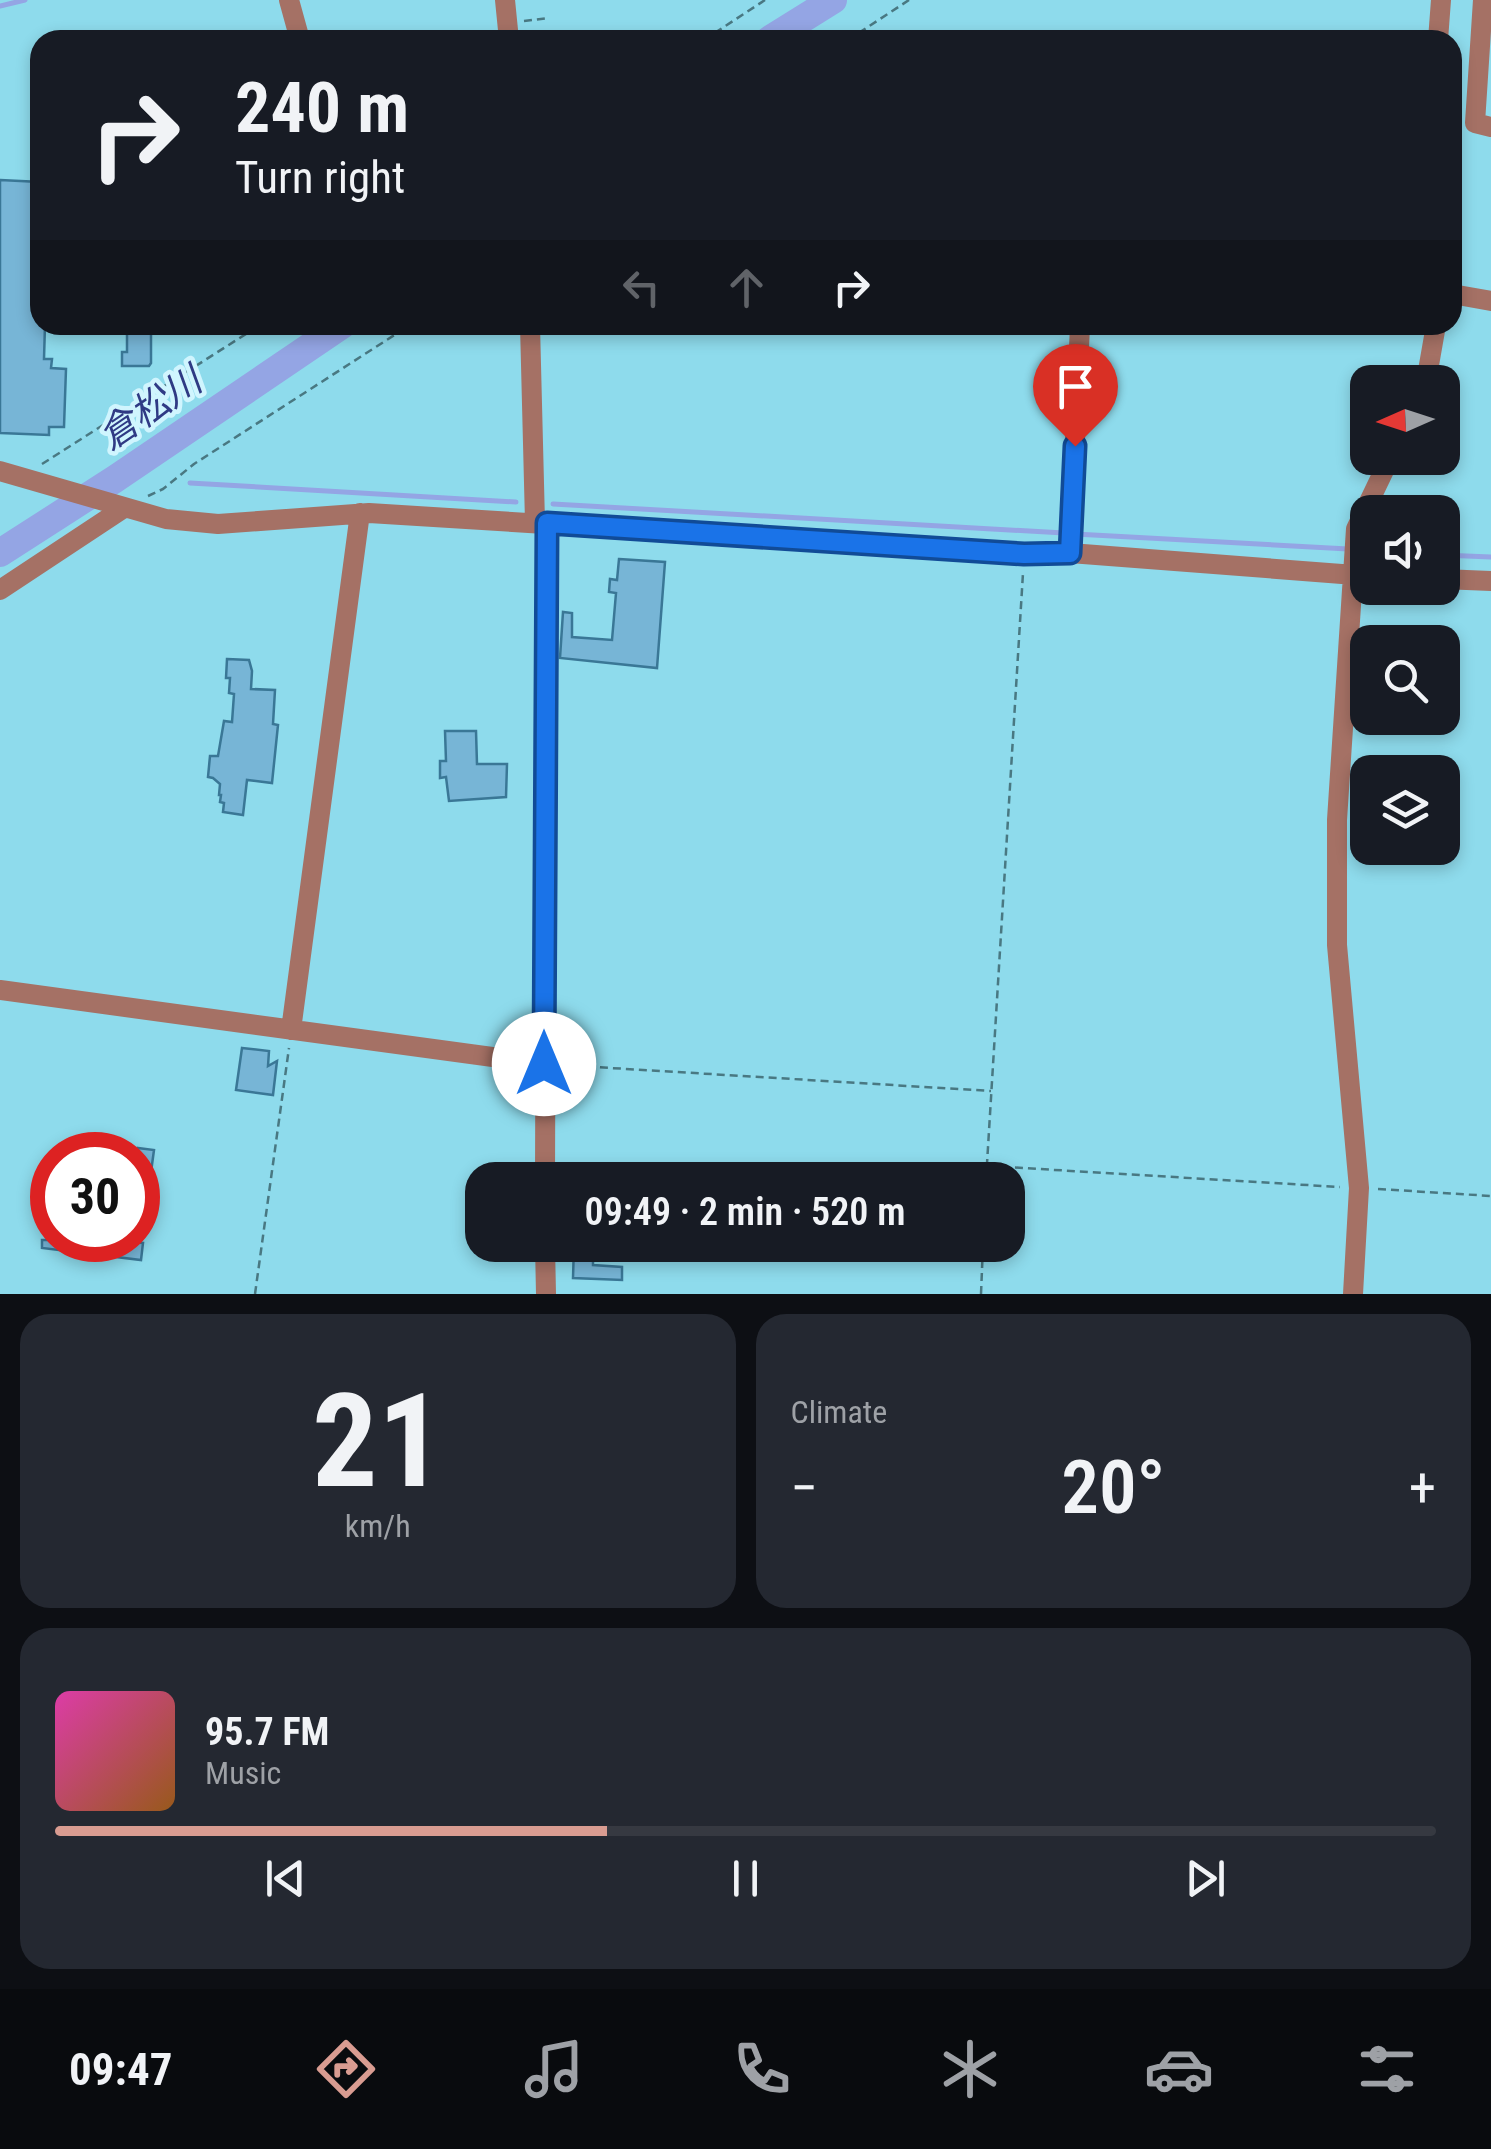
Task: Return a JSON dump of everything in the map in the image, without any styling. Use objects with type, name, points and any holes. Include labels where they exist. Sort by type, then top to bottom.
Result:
[{"type":"street","points":[[289,0],[297,30]]},
{"type":"street","points":[[505,0],[508,30]]},
{"type":"street","points":[[1439,30],[1441,0]]},
{"type":"street","points":[[1483,0],[1475,123],[1491,127]]},
{"type":"street","points":[[1462,296],[1491,301]]},
{"type":"street","points":[[531,335],[541,523],[545,1162]]},
{"type":"street","points":[[1071,540],[1080,335]]},
{"type":"street","points":[[1429,365],[1434,335]]},
{"type":"street","points":[[12,474],[166,519],[218,524],[360,513],[1024,554],[1071,540],[1350,562]]},
{"type":"street","points":[[0,590],[124,508]]},
{"type":"street","points":[[291,1030],[360,513]]},
{"type":"street","points":[[1460,579],[1491,580]]},
{"type":"street","points":[[1353,1294],[1359,1188],[1337,928],[1337,820],[1355,605]]},
{"type":"street","points":[[0,990],[544,1064]]},
{"type":"street","points":[[545,1262],[546,1294]]},
{"type":"path","points":[[719,30],[765,0]]},
{"type":"path","points":[[863,30],[909,0]]},
{"type":"path","points":[[528,20],[548,18]]},
{"type":"path","points":[[12,474],[243,335]]},
{"type":"path","points":[[124,508],[163,489],[194,464],[394,335]]},
{"type":"path","points":[[987,1162],[1024,554]]},
{"type":"path","points":[[256,1294],[291,1030]]},
{"type":"path","points":[[544,1064],[991,1091]]},
{"type":"path","points":[[1025,1168],[1491,1196]]},
{"type":"path","points":[[981,1294],[982,1262]]},
{"type":"building","points":[[0,180],[30,182],[30,335],[45,335],[44,359],[52,359],[51,368],[66,369],[64,427],[49,427],[49,435],[0,433]]},
{"type":"building","points":[[127,335],[151,335],[149,366],[122,366],[122,352],[127,352]]},
{"type":"building","points":[[619,559],[665,562],[657,668],[560,658],[563,612],[572,613],[572,637],[612,640],[616,593],[609,592],[610,579],[617,580]]},
{"type":"building","points":[[227,659],[249,660],[251,689],[275,690],[273,724],[278,725],[272,783],[247,780],[243,815],[223,812],[220,784],[208,777],[210,756],[218,756],[224,721],[232,722],[234,694],[229,693],[230,678],[226,678]]},
{"type":"building","points":[[445,731],[476,731],[477,764],[507,764],[506,797],[449,801],[446,777],[440,778],[440,761],[446,761]]},
{"type":"building","points":[[242,1048],[269,1051],[268,1066],[277,1061],[273,1095],[236,1090]]},
{"type":"building","points":[[573,1262],[622,1267],[622,1280],[573,1278]]},
{"type":"waterway","points":[[0,6],[25,0]]},
{"type":"waterway","name":"倉松川","points":[[785,30],[833,0]]},
{"type":"waterway","name":"倉松川","points":[[0,553],[327,335]]},
{"type":"waterway","points":[[190,483],[516,502]]},
{"type":"waterway","points":[[553,504],[1064,533]]},
{"type":"waterway","points":[[1075,534],[1348,549]]},
{"type":"waterway","points":[[1460,556],[1491,557]]},
{"type":"route","points":[[544,1064],[547,523],[1024,554],[1070,553],[1075,446]]}]
